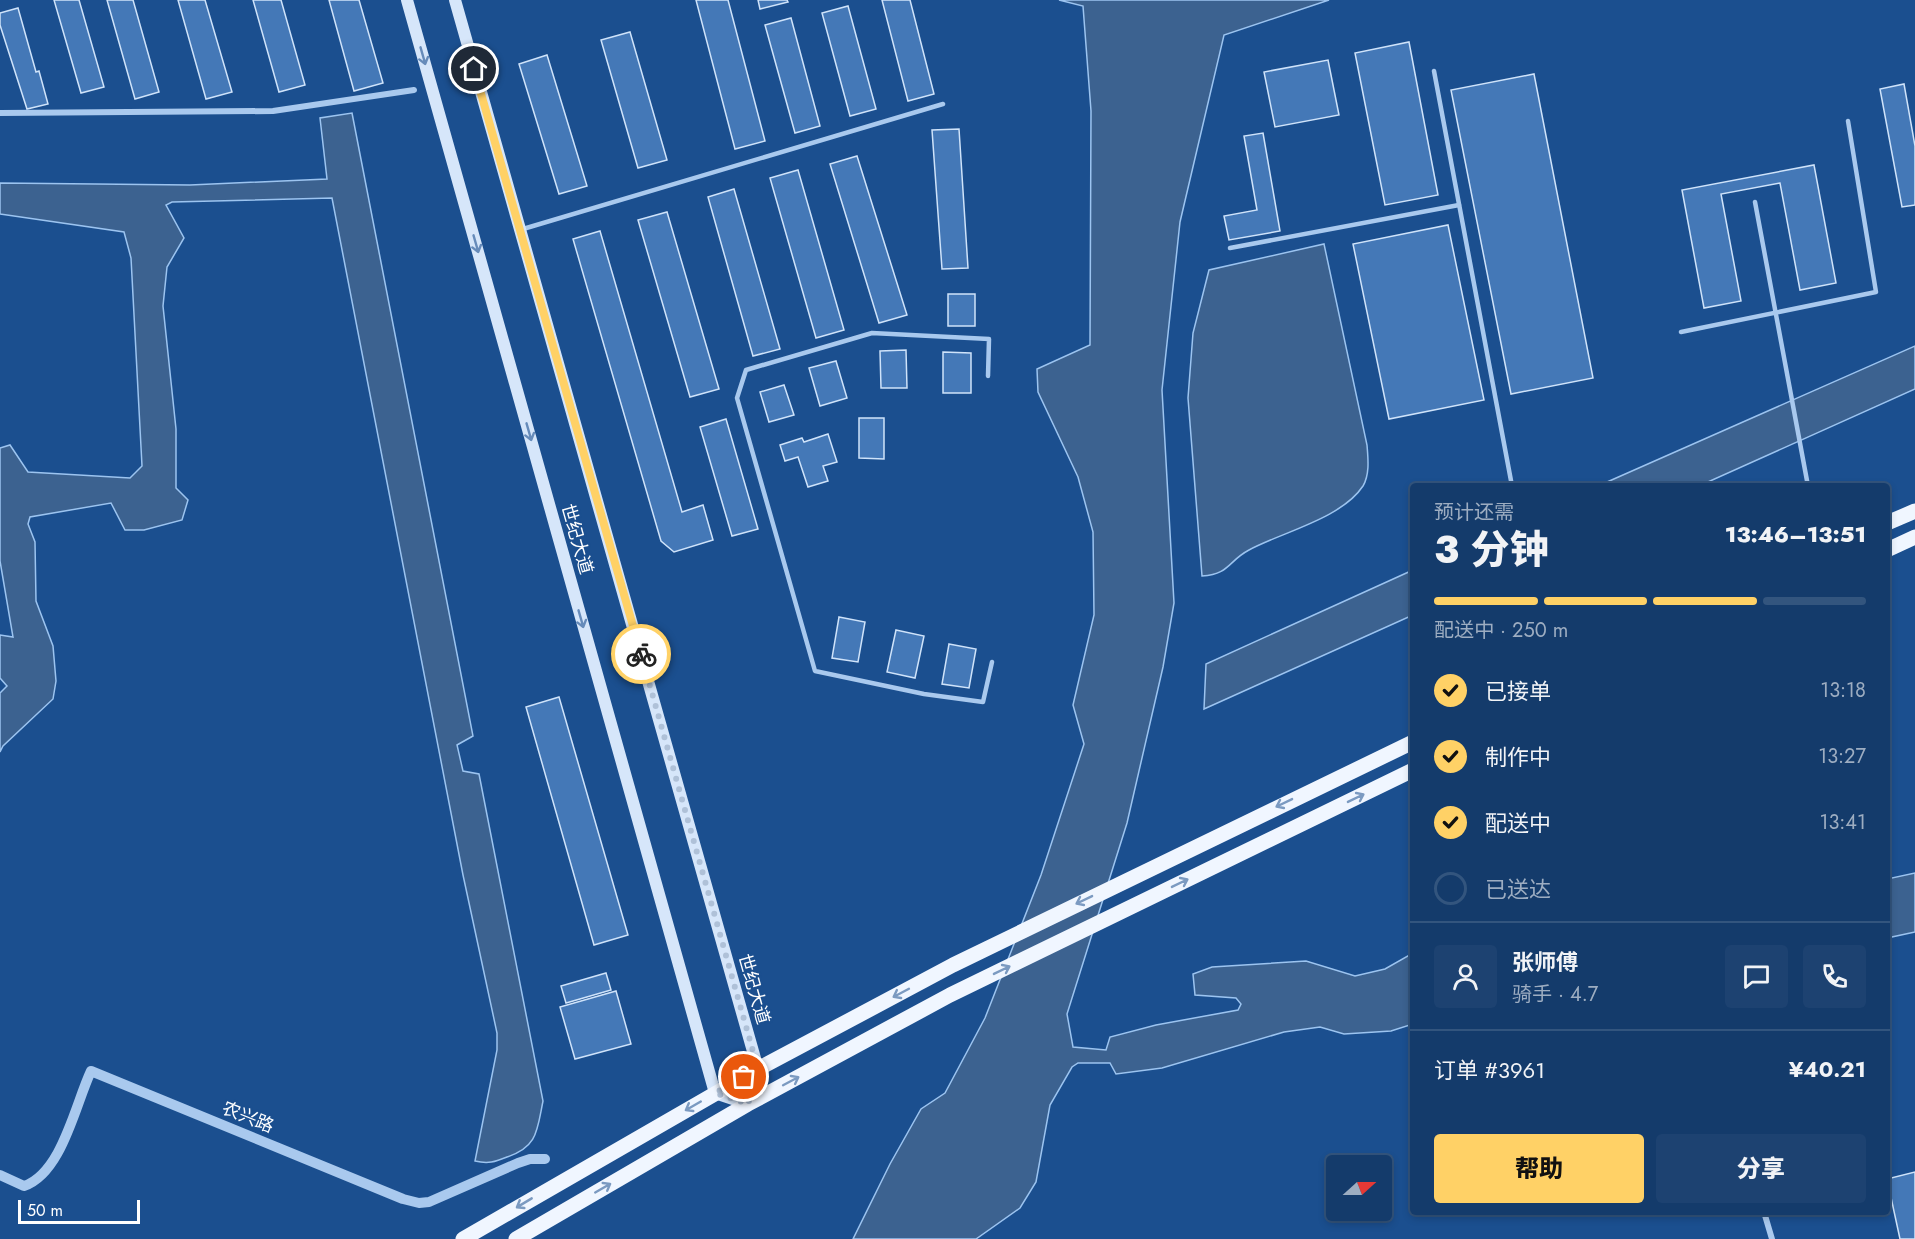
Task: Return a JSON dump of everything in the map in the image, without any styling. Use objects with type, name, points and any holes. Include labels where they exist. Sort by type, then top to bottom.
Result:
[{"type":"main road","name":"世纪大道","points":[[407,0],[715,1093]]},
{"type":"main road","name":"世纪大道","points":[[455,0],[758,1069]]},
{"type":"main road","points":[[1890,522],[1915,511]]},
{"type":"main road","points":[[1890,549],[1915,537]]},
{"type":"main road","points":[[463,1239],[715,1093],[953,965],[1136,874],[1410,743]]},
{"type":"main road","points":[[516,1239],[748,1104],[950,995],[1410,771]]},
{"type":"main road","points":[[748,1104],[758,1069]]},
{"type":"main road","points":[[715,1093],[748,1104]]},
{"type":"street","points":[[0,112],[273,111],[414,90]]},
{"type":"street","name":"农兴路","points":[[0,1175],[24,1186],[44,1175],[68,1128],[91,1071],[403,1199],[419,1203],[435,1200],[530,1159],[545,1159]]},
{"type":"street","points":[[1765,1215],[1772,1239]]},
{"type":"lane","points":[[1434,71],[1511,483]]},
{"type":"lane","points":[[520,229],[943,104]]},
{"type":"lane","points":[[1681,332],[1876,292],[1848,121]]},
{"type":"lane","points":[[1755,202],[1807,483]]},
{"type":"lane","points":[[1230,248],[1459,205]]},
{"type":"lane","points":[[988,376],[989,339],[872,333],[746,370],[737,398],[815,670],[924,694],[983,702],[992,662]]},
{"type":"water","points":[[1059,0],[1329,0],[1224,35],[1180,222],[1162,390],[1174,603],[1163,667],[1127,823],[1067,1014],[1073,1047],[1106,1050],[1110,1037],[1156,1025],[1238,1010],[1241,1004],[1236,998],[1195,995],[1193,974],[1212,967],[1306,961],[1355,976],[1385,969],[1410,955],[1410,1025],[1391,1031],[1344,1034],[1320,1027],[1284,1032],[1162,1068],[1116,1074],[1110,1063],[1078,1063],[1072,1067],[1050,1105],[1036,1182],[1020,1208],[976,1239],[853,1239],[890,1164],[921,1109],[945,1093],[985,1018],[1041,875],[1084,744],[1073,705],[1094,615],[1093,532],[1078,477],[1038,392],[1037,369],[1090,345],[1091,111],[1083,6]]},
{"type":"water","points":[[352,113],[473,736],[457,745],[463,771],[479,774],[543,1101],[537,1129],[530,1143],[517,1153],[491,1162],[475,1161],[497,1050],[497,1033],[463,875],[332,198],[172,202],[166,205],[184,238],[167,267],[163,306],[176,429],[176,488],[188,500],[182,520],[144,530],[125,530],[111,503],[30,517],[28,524],[35,542],[36,601],[53,646],[56,681],[53,699],[3,746],[0,752],[0,693],[7,686],[0,678],[0,635],[13,637],[0,561],[0,448],[10,445],[28,472],[130,478],[142,466],[131,258],[124,232],[0,214],[0,183],[190,185],[327,179],[320,118]]},
{"type":"water","points":[[1324,244],[1367,445],[1367,476],[1363,486],[1341,507],[1310,524],[1262,543],[1242,554],[1218,573],[1202,576],[1188,398],[1193,333],[1209,270]]},
{"type":"water","points":[[1915,346],[1915,389],[1706,483],[1605,483]]},
{"type":"water","points":[[1410,571],[1410,616],[1204,709],[1206,664]]},
{"type":"water","points":[[1915,873],[1915,932],[1890,937],[1890,878]]},
{"type":"building","points":[[54,0],[79,0],[104,87],[81,93]]},
{"type":"building","points":[[107,0],[133,0],[159,92],[135,99]]},
{"type":"building","points":[[178,0],[205,0],[232,92],[206,99]]},
{"type":"building","points":[[253,0],[281,0],[305,85],[279,92]]},
{"type":"building","points":[[329,0],[359,0],[383,83],[354,91]]},
{"type":"building","points":[[696,0],[728,0],[765,141],[735,149]]},
{"type":"building","points":[[758,0],[787,0],[788,2],[760,9]]},
{"type":"building","points":[[882,0],[910,0],[934,94],[908,101]]},
{"type":"building","points":[[848,6],[876,109],[850,116],[822,13]]},
{"type":"building","points":[[18,8],[36,72],[39,71],[48,104],[27,109],[0,25],[0,13]]},
{"type":"building","points":[[791,18],[820,126],[795,133],[765,25]]},
{"type":"building","points":[[630,32],[667,160],[638,168],[601,40]]},
{"type":"building","points":[[1409,42],[1438,195],[1385,205],[1355,53]]},
{"type":"building","points":[[547,55],[587,186],[559,194],[519,64]]},
{"type":"building","points":[[1328,60],[1339,115],[1275,127],[1264,72]]},
{"type":"building","points":[[1534,74],[1593,378],[1511,394],[1451,90]]},
{"type":"building","points":[[1904,84],[1915,146],[1915,205],[1902,207],[1880,89]]},
{"type":"building","points":[[959,129],[968,268],[942,269],[932,130]]},
{"type":"building","points":[[1263,133],[1280,231],[1229,240],[1224,216],[1257,210],[1244,136]]},
{"type":"building","points":[[857,156],[907,315],[879,323],[830,164]]},
{"type":"building","points":[[1814,165],[1836,283],[1800,290],[1780,183],[1721,194],[1741,301],[1704,308],[1682,190]]},
{"type":"building","points":[[798,170],[844,330],[816,338],[770,178]]},
{"type":"building","points":[[734,189],[780,349],[753,356],[708,197]]},
{"type":"building","points":[[667,212],[719,389],[690,397],[638,220]]},
{"type":"building","points":[[1448,225],[1484,400],[1389,419],[1353,244]]},
{"type":"building","points":[[600,231],[682,512],[703,505],[713,540],[674,552],[661,541],[573,239]]},
{"type":"building","points":[[948,294],[975,294],[975,326],[948,326]]},
{"type":"building","points":[[906,350],[907,388],[881,388],[880,351]]},
{"type":"building","points":[[943,352],[971,353],[971,393],[943,393]]},
{"type":"building","points":[[836,361],[847,398],[820,406],[809,368]]},
{"type":"building","points":[[784,385],[794,415],[769,422],[760,392]]},
{"type":"building","points":[[859,418],[884,418],[884,459],[859,458]]},
{"type":"building","points":[[726,419],[758,529],[732,536],[700,427]]},
{"type":"building","points":[[828,434],[837,462],[823,466],[828,481],[808,487],[798,457],[785,461],[780,445],[802,438],[804,442]]},
{"type":"building","points":[[839,617],[865,622],[858,662],[832,658]]},
{"type":"building","points":[[896,630],[924,636],[915,678],[887,672]]},
{"type":"building","points":[[949,644],[976,649],[969,688],[942,684]]},
{"type":"building","points":[[559,697],[628,935],[594,945],[526,707]]},
{"type":"building","points":[[606,973],[611,990],[566,1003],[561,986]]},
{"type":"building","points":[[616,991],[631,1044],[575,1059],[560,1007]]},
{"type":"building","points":[[1915,1172],[1915,1239],[1900,1239],[1890,1193],[1890,1178]]},
{"type":"way so far","points":[[641,654],[758,1069],[748,1104],[715,1093],[744,1077]]},
{"type":"route","points":[[474,69],[641,654]]}]
